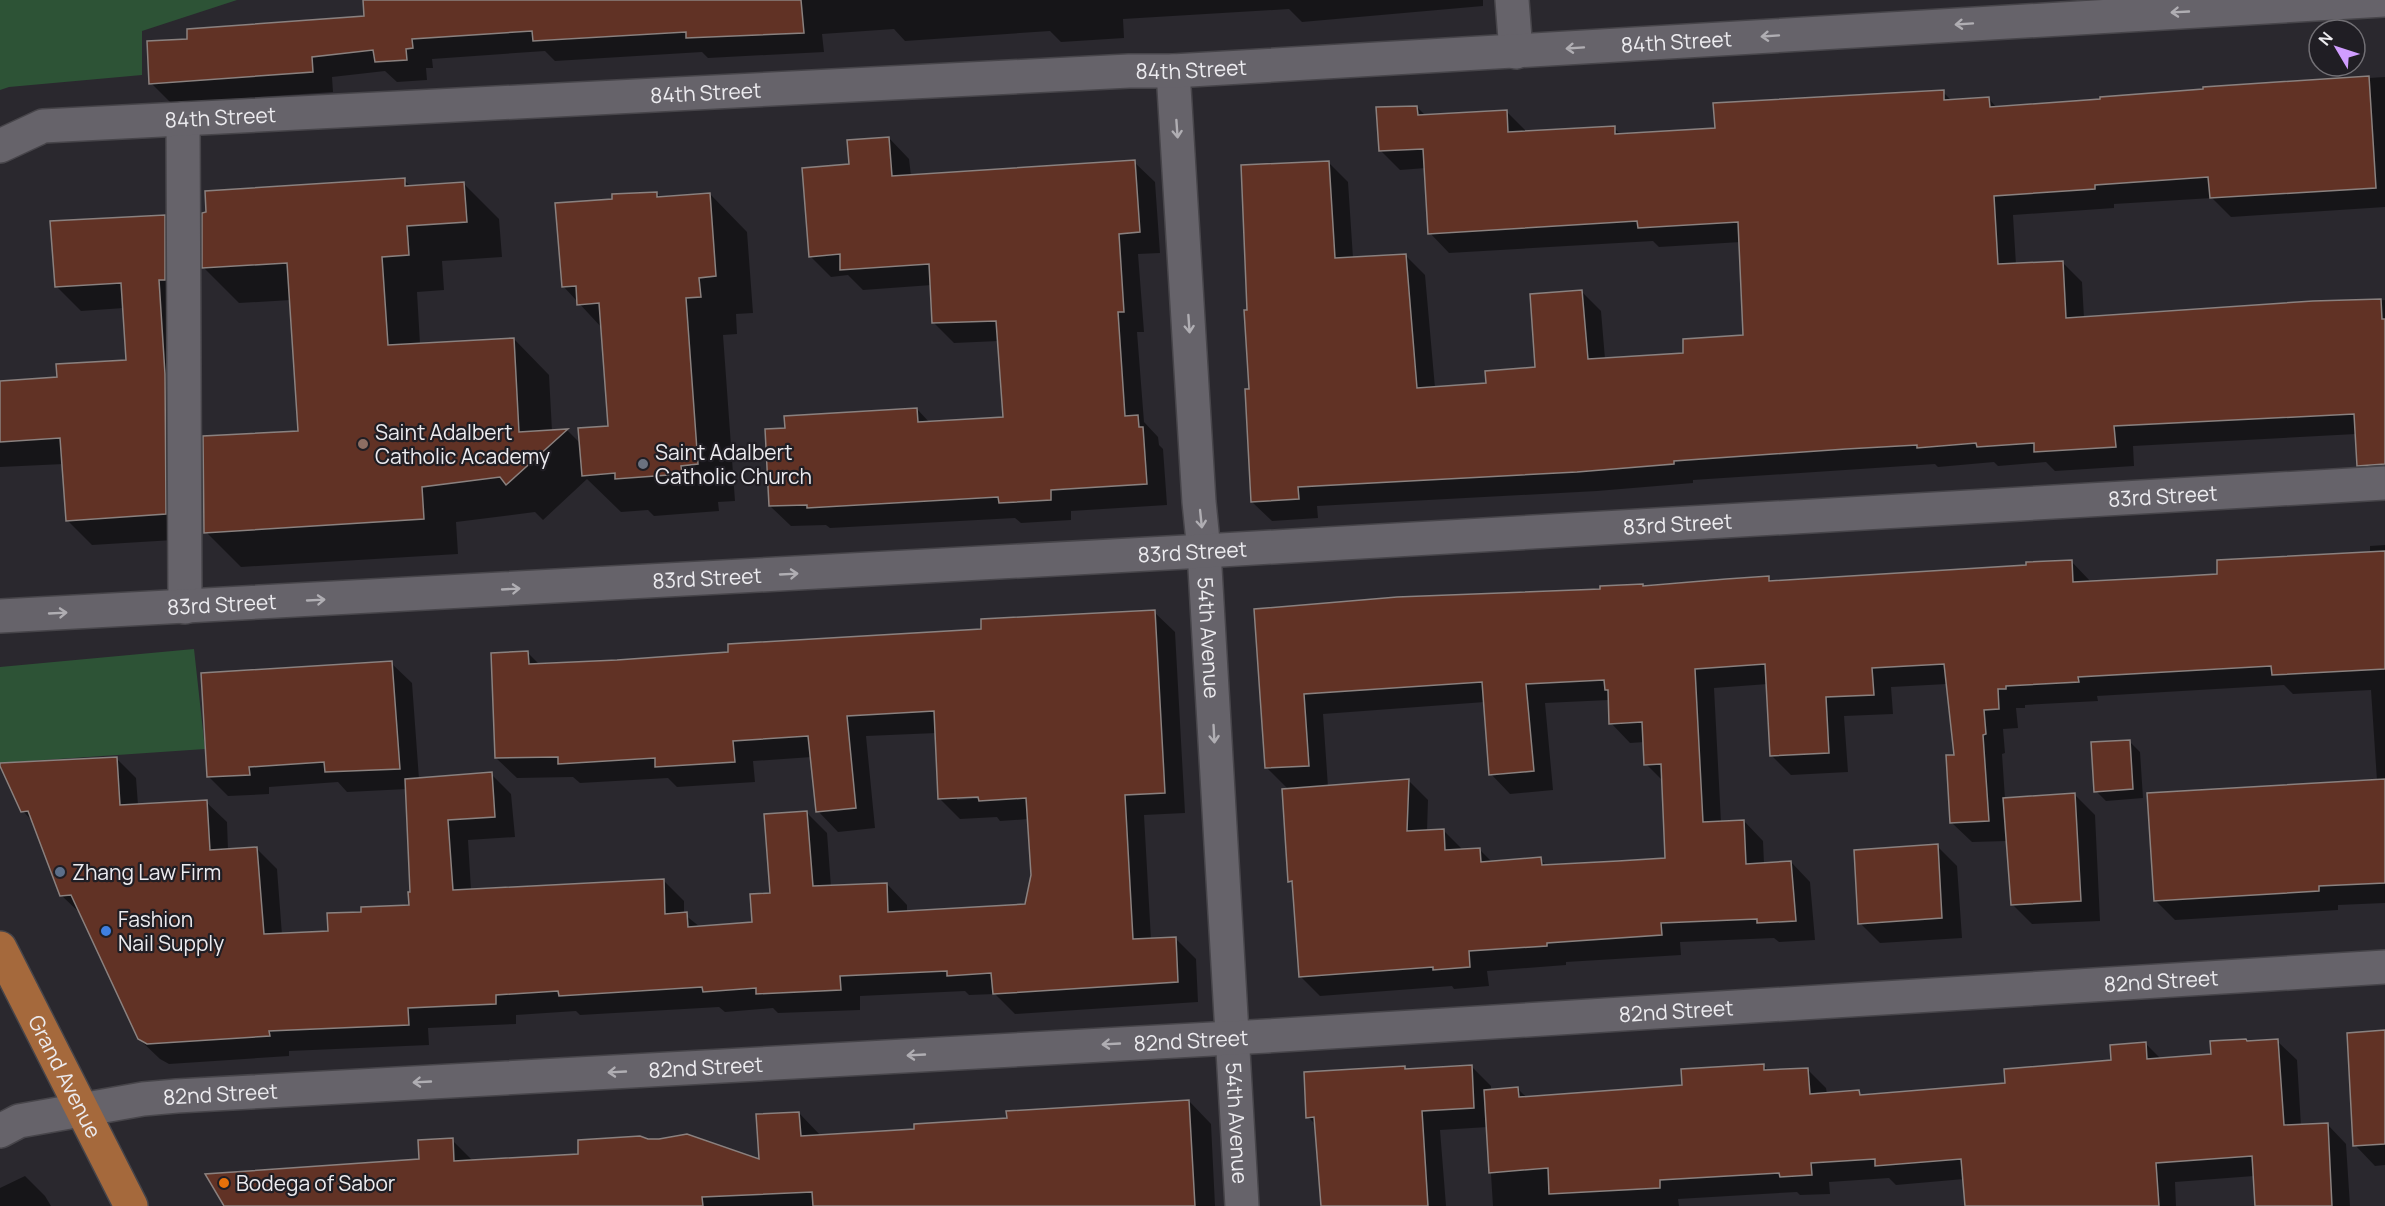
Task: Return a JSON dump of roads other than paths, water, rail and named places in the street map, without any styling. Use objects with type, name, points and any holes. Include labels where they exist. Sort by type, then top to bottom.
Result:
[{"type":"main road","name":"Grand Avenue","points":[[0,948],[131,1206]]},
{"type":"street","points":[[1512,0],[1516,52]]},
{"type":"street","name":"84th Street","points":[[0,146],[43,126],[1516,52],[2002,11],[2385,0]]},
{"type":"street","name":"54th Avenue","points":[[1173,71],[1199,502],[1204,551],[1242,1206]]},
{"type":"street","points":[[183,119],[185,607]]},
{"type":"street","name":"83rd Street","points":[[0,616],[1204,551],[2385,483]]},
{"type":"street","name":"82nd Street","points":[[0,1131],[19,1121],[143,1099],[189,1095],[1232,1038],[2385,967]]},
{"type":"place","name":"Saint Adalbert Catholic Academy","points":[[363,444]]},
{"type":"place","name":"Saint Adalbert Catholic Church","points":[[643,464]]},
{"type":"place","name":"Zhang Law Firm","points":[[60,872]]},
{"type":"place","name":"Fashion Nail Supply","points":[[106,931]]},
{"type":"place","name":"Bodega of Sabor","points":[[224,1183]]}]
